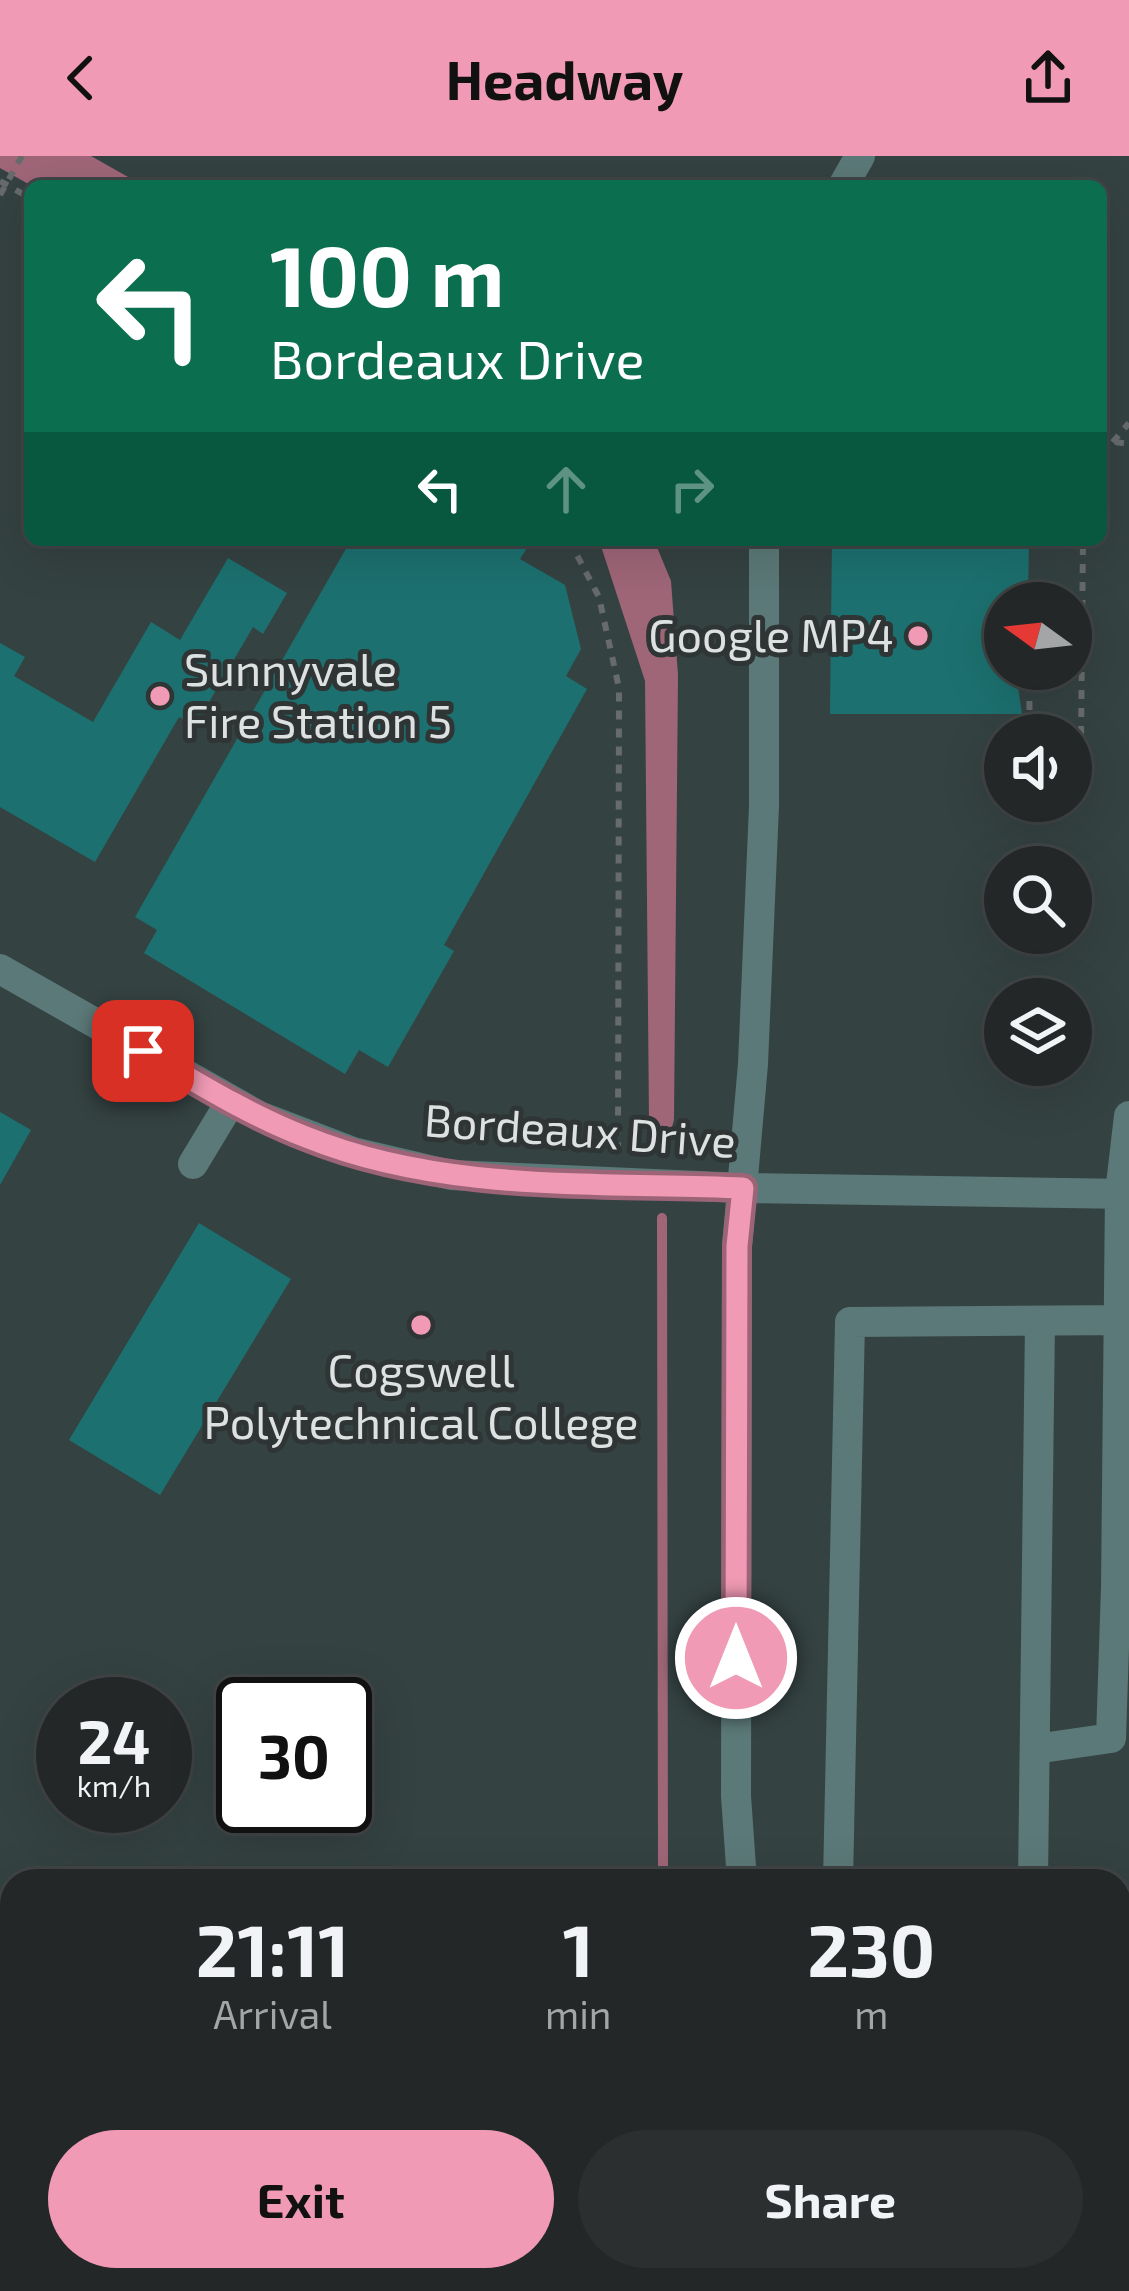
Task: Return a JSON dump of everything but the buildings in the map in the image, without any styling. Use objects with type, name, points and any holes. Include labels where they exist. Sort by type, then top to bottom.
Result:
[{"type":"street","points":[[743,1869],[736,1796],[737,1246],[764,806],[764,546]]},
{"type":"street","name":"Bordeaux Drive","points":[[0,969],[231,1101],[308,1138],[407,1166],[528,1182],[1125,1193]]},
{"type":"street","points":[[193,1164],[231,1101]]},
{"type":"street","points":[[1035,1749],[1111,1738],[1123,1587],[1129,1116]]},
{"type":"street","points":[[838,1869],[850,1322],[1125,1320]]},
{"type":"street","points":[[1033,1869],[1040,1321]]},
{"type":"path","points":[[0,195],[20,159]]},
{"type":"path","points":[[1107,450],[1129,423]]},
{"type":"path","points":[[1115,442],[1129,444]]},
{"type":"path","points":[[571,546],[599,597],[619,688],[619,1183]]},
{"type":"path","points":[[1081,714],[1083,546]]},
{"type":"shaded area","points":[[0,156],[1129,156],[1129,1869],[0,1869]]},
{"type":"shaded area","points":[[0,156],[91,156],[133,180],[24,182],[0,168]]},
{"type":"shaded area","points":[[601,546],[656,546],[671,581],[678,675],[674,1120],[669,1137],[653,1136],[649,1121],[645,681]]},
{"type":"waterway","points":[[662,1218],[663,1869]]},
{"type":"place","name":"Google MP4","points":[[918,636]]},
{"type":"place","name":"Sunnyvale Fire Station 5","points":[[160,696]]},
{"type":"place","name":"Cogswell Polytechnical College","points":[[421,1325]]},
{"type":"route","points":[[143,1051],[308,1138],[407,1166],[528,1182],[743,1188],[737,1246],[736,1658]]}]
